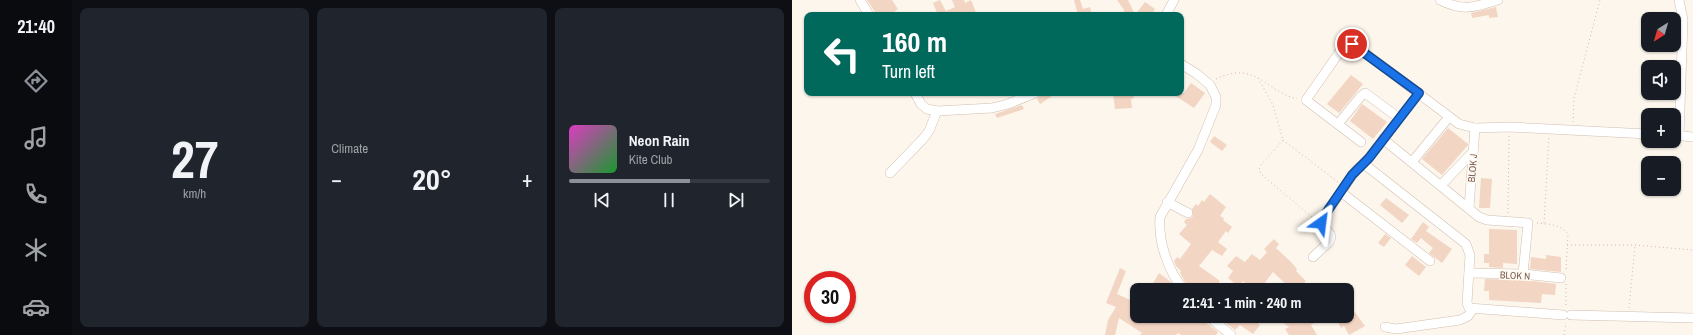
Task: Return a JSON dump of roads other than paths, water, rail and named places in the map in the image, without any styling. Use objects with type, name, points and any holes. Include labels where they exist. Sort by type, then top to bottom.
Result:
[{"type":"street","points":[[860,0],[867,12]]},
{"type":"street","points":[[1168,12],[1174,0]]},
{"type":"street","points":[[1440,0],[1451,5],[1468,8],[1498,0]]},
{"type":"street","points":[[1678,108],[1683,20],[1679,0]]},
{"type":"street","points":[[1362,142],[1306,100],[1341,50],[1348,43],[1357,47],[1419,93],[1456,123],[1474,128],[1509,127],[1641,134]]},
{"type":"street","points":[[1179,283],[1160,240],[1160,217],[1198,150],[1216,106],[1215,93],[1197,74],[1184,66]]},
{"type":"street","points":[[1338,124],[1361,96],[1366,93],[1399,118]]},
{"type":"street","points":[[1313,257],[1329,242],[1331,237],[1321,223],[1322,219],[1356,170],[1364,164],[1419,93]]},
{"type":"street","points":[[917,96],[921,104],[927,109],[937,111],[992,108],[1027,96]]},
{"type":"street","points":[[890,173],[923,140],[929,131],[937,111]]},
{"type":"street","points":[[1412,162],[1449,117]]},
{"type":"street","name":"BLOK J","points":[[1469,208],[1474,128]]},
{"type":"street","points":[[1681,136],[1693,137]]},
{"type":"street","points":[[1383,139],[1479,217],[1487,220],[1528,223],[1523,274]]},
{"type":"street","points":[[1441,185],[1473,152]]},
{"type":"street","points":[[1364,164],[1414,205],[1466,244],[1470,255],[1467,303],[1469,308],[1567,315],[1693,318]]},
{"type":"street","points":[[1343,189],[1430,261]]},
{"type":"street","points":[[1168,202],[1188,212]]},
{"type":"street","name":"BLOK N","points":[[1469,273],[1523,274],[1564,278]]},
{"type":"street","points":[[1385,327],[1396,329],[1460,320],[1468,316],[1473,309]]},
{"type":"street","points":[[1216,323],[1231,335]]}]
